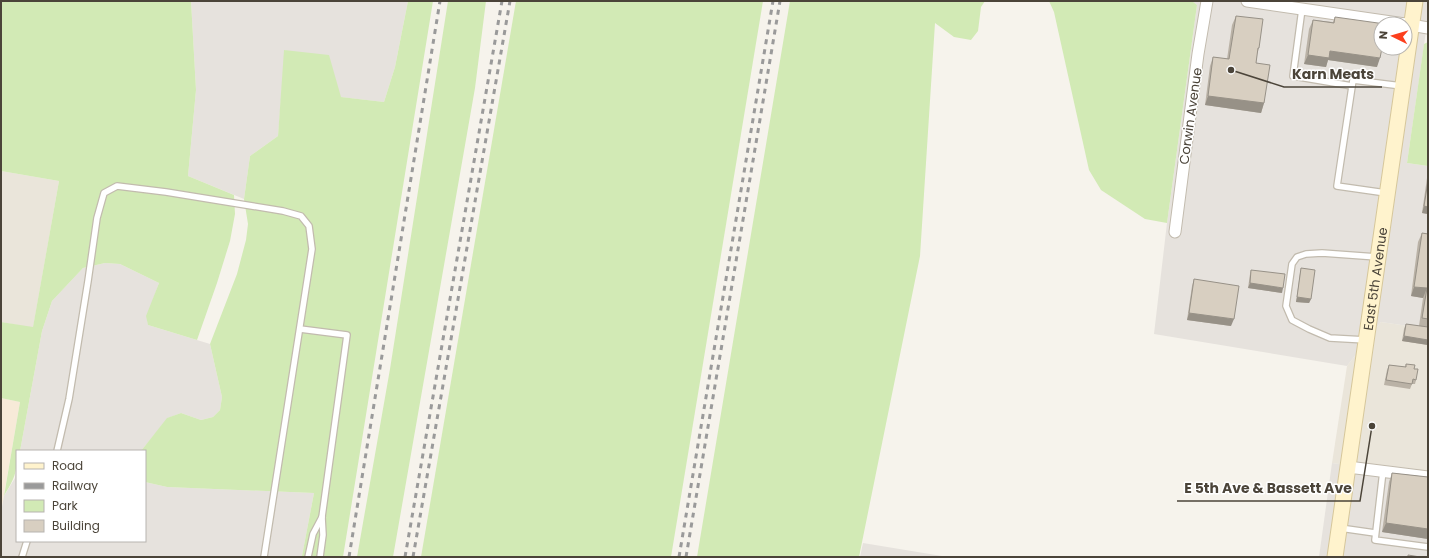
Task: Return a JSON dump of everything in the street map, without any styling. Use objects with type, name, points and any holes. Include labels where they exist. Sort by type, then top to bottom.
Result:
[{"type":"main road","name":"East 5th Avenue","points":[[1410,16],[1415,1]]},
{"type":"main road","name":"East 5th Avenue","points":[[1335,557],[1402,86],[1404,56]]},
{"type":"street","name":"Corwin Avenue","points":[[1175,232],[1195,77],[1207,1]]},
{"type":"street","points":[[1247,1],[1288,4],[1302,8],[1373,19]]},
{"type":"street","points":[[1413,25],[1428,28]]},
{"type":"street","points":[[1348,466],[1428,477]]},
{"type":"lane","points":[[1302,8],[1293,76],[1352,86]]},
{"type":"lane","points":[[1387,193],[1337,186],[1353,80],[1402,86]]},
{"type":"lane","points":[[57,450],[69,399],[97,218],[104,193],[117,186],[268,208],[301,216],[309,226],[312,249],[264,557]]},
{"type":"lane","points":[[1366,340],[1330,338],[1292,320],[1286,306],[1292,264],[1297,257],[1306,254],[1322,253],[1378,257]]},
{"type":"lane","points":[[300,329],[347,335],[322,517],[323,535],[320,557]]},
{"type":"lane","points":[[1383,471],[1375,540],[1428,547]]},
{"type":"lane","points":[[308,557],[313,534],[322,517]]},
{"type":"lane","points":[[1339,528],[1375,533]]},
{"type":"lane","points":[[22,557],[27,542]]},
{"type":"shaded area","points":[[191,1],[408,1],[395,67],[384,102],[340,97],[285,50],[278,136],[250,156],[244,199],[188,176],[196,90]]},
{"type":"shaded area","points":[[1192,1],[1428,1],[1428,17],[1407,163],[1428,166],[1428,329],[1381,322],[1347,366],[1154,334],[1167,223],[1197,5]]},
{"type":"shaded area","points":[[1,171],[59,181],[33,328],[1,322]]},
{"type":"shaded area","points":[[105,263],[120,264],[159,283],[147,316],[148,325],[210,344],[222,397],[220,410],[213,417],[201,420],[181,413],[168,418],[142,450],[20,450],[42,331],[52,301],[83,268]]},
{"type":"shaded area","points":[[1381,322],[1428,329],[1428,477],[1332,463],[1347,366]]},
{"type":"shaded area","points":[[1,398],[20,402],[1,512]]},
{"type":"shaded area","points":[[1332,463],[1428,477],[1428,557],[1319,557]]},
{"type":"shaded area","points":[[16,472],[16,542],[146,542],[146,482],[167,487],[314,493],[302,556],[307,557],[1,557],[1,512],[4,496],[15,478]]},
{"type":"shaded area","points":[[863,543],[948,557],[860,557]]},
{"type":"green space","points":[[1,1],[191,1],[196,90],[188,176],[234,195],[235,214],[230,241],[197,340],[148,325],[146,316],[159,283],[120,264],[105,263],[83,268],[52,301],[42,331],[20,450],[16,450],[16,470],[4,496],[20,402],[1,398],[1,322],[33,327],[59,181],[1,171]]},
{"type":"green space","points":[[408,1],[433,1],[343,557],[307,557],[302,556],[314,493],[167,487],[146,482],[146,450],[142,450],[167,418],[181,413],[201,420],[213,417],[220,410],[222,397],[210,344],[237,274],[246,240],[248,224],[244,199],[250,156],[278,136],[284,50],[329,55],[341,97],[384,102],[395,67]]},
{"type":"green space","points":[[448,1],[486,1],[475,88],[393,557],[357,557],[390,369]]},
{"type":"green space","points":[[516,1],[763,1],[671,557],[421,557]]},
{"type":"green space","points":[[790,1],[985,1],[981,7],[978,31],[971,40],[954,37],[935,23],[920,256],[859,557],[697,557]]},
{"type":"green space","points":[[1049,1],[1192,1],[1197,5],[1167,223],[1145,219],[1101,190],[1089,170],[1054,12]]},
{"type":"green space","points":[[1428,42],[1428,166],[1407,163],[1424,44]]},
{"type":"building","points":[[1236,16],[1263,19],[1256,63],[1270,65],[1264,103],[1208,96],[1213,57],[1229,59]]},
{"type":"building","points":[[1335,17],[1373,22],[1373,56],[1380,56],[1380,58],[1330,51],[1329,58],[1308,55],[1313,20],[1334,23]]},
{"type":"building","points":[[1428,181],[1428,207],[1424,206]]},
{"type":"building","points":[[1422,233],[1428,234],[1428,319],[1422,318],[1427,288],[1414,287]]},
{"type":"building","points":[[1301,268],[1315,270],[1311,299],[1297,297]]},
{"type":"building","points":[[1251,270],[1285,274],[1283,288],[1250,283]]},
{"type":"building","points":[[1194,279],[1239,286],[1234,319],[1189,313]]},
{"type":"building","points":[[1406,324],[1428,327],[1428,340],[1404,336]]},
{"type":"building","points":[[1406,364],[1415,365],[1414,369],[1418,369],[1416,380],[1413,379],[1412,384],[1386,380],[1389,365],[1406,367]]},
{"type":"building","points":[[1392,473],[1428,477],[1428,529],[1386,523]]},
{"type":"building","points":[[1408,555],[1420,557],[1408,557]]},
{"type":"railway","points":[[349,557],[440,1]]},
{"type":"railway","points":[[405,557],[502,1]]},
{"type":"railway","points":[[413,557],[510,1]]},
{"type":"railway","points":[[679,557],[773,1]]},
{"type":"railway","points":[[686,557],[780,1]]},
{"type":"place","name":"Karn Meats","points":[[1231,70]]},
{"type":"place","name":"E 5th Ave & Bassett Ave","points":[[1372,426]]}]
